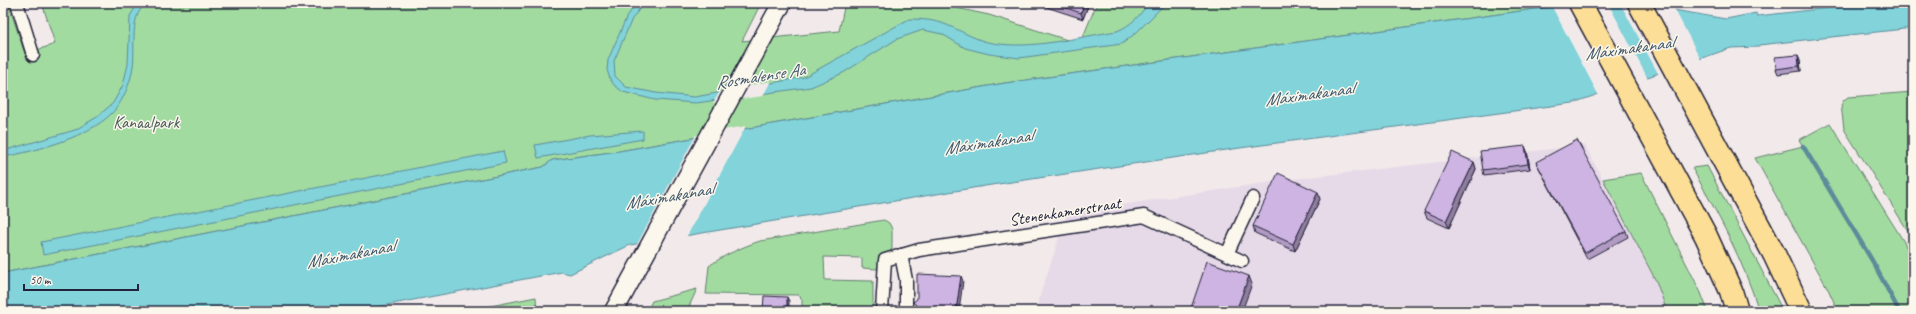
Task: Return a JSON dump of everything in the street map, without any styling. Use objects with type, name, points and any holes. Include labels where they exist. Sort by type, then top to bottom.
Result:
[{"type":"highway","points":[[1580,3],[1706,236],[1731,291],[1737,311]]},
{"type":"highway","points":[[1639,3],[1774,254],[1799,309]]},
{"type":"main road","points":[[614,311],[782,3]]},
{"type":"street","points":[[17,3],[33,54]]},
{"type":"street","points":[[1227,254],[1254,198]]},
{"type":"street","name":"Stenenkamerstraat","points":[[882,311],[885,260],[918,250],[1144,216],[1242,262]]},
{"type":"street","points":[[901,255],[906,280],[906,311]]},
{"type":"shaded area","points":[[1585,145],[1656,281],[1667,311],[1035,311],[1067,213],[1284,180]]},
{"type":"green space","name":"Kanaalpark","points":[[3,3],[8,3],[25,54],[55,44],[42,3],[761,3],[742,41],[839,31],[845,3],[933,3],[989,15],[1080,44],[1097,3],[1578,3],[1005,83],[619,151],[552,160],[543,167],[3,273]]},
{"type":"green space","points":[[1913,92],[1913,239],[1844,129],[1841,105],[1848,97]]},
{"type":"green space","points":[[1830,123],[1904,242],[1913,261],[1913,311],[1838,311],[1828,289],[1755,158],[1803,146],[1799,140]]},
{"type":"green space","points":[[1707,166],[1783,311],[1759,311],[1738,255],[1692,168]]},
{"type":"green space","points":[[1641,173],[1701,293],[1708,311],[1667,311],[1656,281],[1603,179]]},
{"type":"green space","points":[[884,220],[889,223],[892,229],[892,249],[879,262],[877,269],[862,268],[862,258],[824,257],[825,280],[873,281],[873,311],[802,311],[802,300],[799,295],[706,294],[709,266],[721,258],[740,249],[760,241]]},
{"type":"green space","points":[[697,289],[687,311],[647,311],[652,301]]},
{"type":"green space","points":[[536,297],[537,311],[465,311]]},
{"type":"water","points":[[138,3],[173,3],[170,5],[149,4],[142,7],[138,14],[134,31],[134,59],[131,77],[128,87],[118,106],[109,116],[82,133],[49,146],[3,157],[3,151],[75,130],[97,117],[113,103],[123,85],[128,64],[130,16]]},
{"type":"water","points":[[637,3],[644,3],[632,19],[614,61],[615,76],[626,87],[656,93],[695,97],[804,77],[909,19],[928,20],[942,23],[987,42],[1008,45],[1024,45],[1055,42],[1117,31],[1135,20],[1148,3],[1166,3],[1137,32],[1122,44],[1019,58],[989,54],[965,48],[942,34],[923,30],[897,39],[843,73],[811,87],[696,103],[655,100],[623,92],[614,85],[610,79],[607,70],[608,60],[627,16]]},
{"type":"water","name":"Máximakanaal","points":[[1578,3],[1633,3],[1726,19],[1756,13],[1757,16],[1874,3],[1913,3],[1913,28],[1759,45],[1759,47],[1731,48],[1573,103],[1240,148],[985,186],[630,245],[570,274],[562,272],[355,311],[3,311],[3,273],[543,167],[552,160],[619,151],[1005,83]]},
{"type":"water","points":[[643,131],[643,139],[538,158],[535,145],[590,135]]},
{"type":"water","points":[[503,151],[506,163],[43,255],[41,242]]},
{"type":"pier","points":[[1563,3],[1608,3],[1648,79],[1599,96],[1551,5]]},
{"type":"pier","points":[[1620,3],[1645,3],[1674,8],[1701,60],[1659,75]]},
{"type":"pier","points":[[771,81],[763,96],[713,103],[720,91]]},
{"type":"pier","points":[[746,126],[686,238],[636,246],[696,135]]},
{"type":"building","points":[[1052,3],[1084,3],[1081,13]]},
{"type":"building","points":[[1798,55],[1799,66],[1776,69],[1775,57]]},
{"type":"building","points":[[1577,140],[1626,231],[1585,253],[1536,162]]},
{"type":"building","points":[[1525,146],[1528,164],[1483,170],[1480,151]]},
{"type":"building","points":[[1452,152],[1474,162],[1446,221],[1424,211]]},
{"type":"building","points":[[1278,173],[1318,192],[1293,244],[1253,226]]},
{"type":"building","points":[[1207,261],[1249,276],[1236,311],[1190,311]]},
{"type":"building","points":[[917,274],[961,276],[956,311],[916,311],[917,306],[913,302],[917,299]]},
{"type":"building","points":[[764,296],[787,297],[787,311],[763,311]]},
{"type":"waterway","points":[[1803,146],[1873,262],[1899,311]]},
{"type":"water label","name":"Rosmalense Aa","points":[[760,76]]}]
